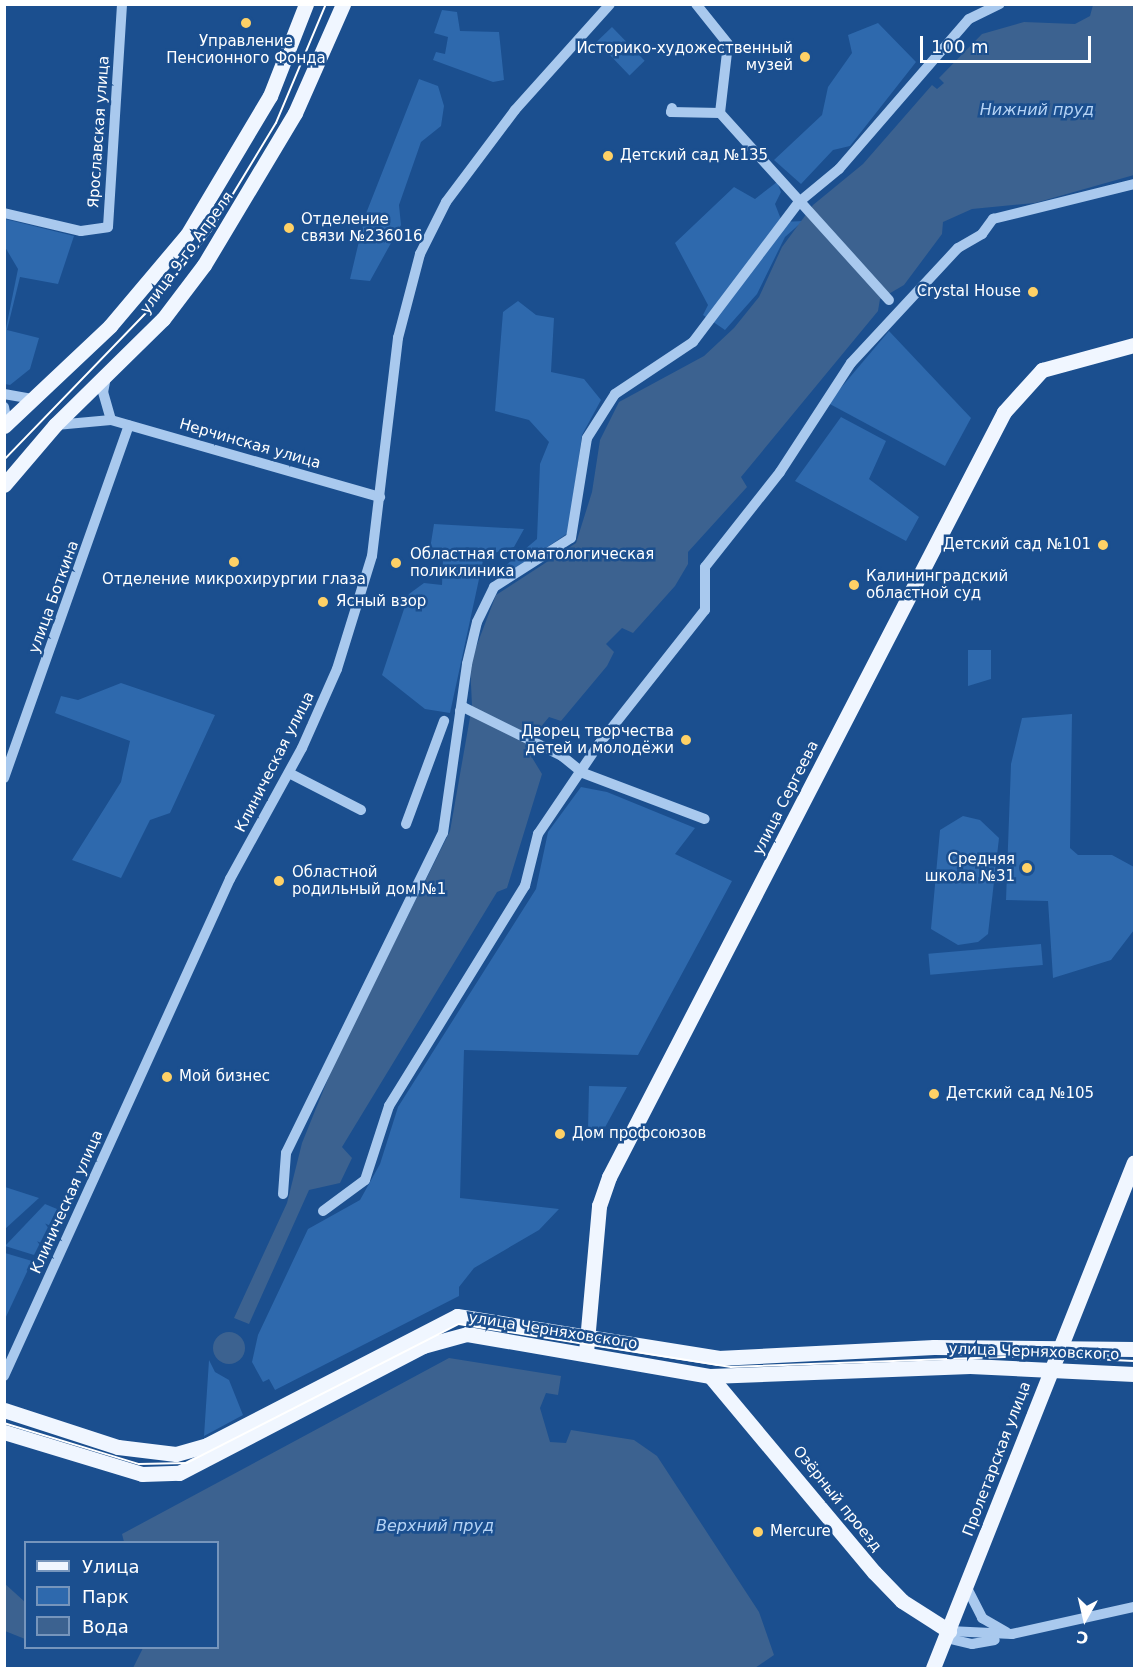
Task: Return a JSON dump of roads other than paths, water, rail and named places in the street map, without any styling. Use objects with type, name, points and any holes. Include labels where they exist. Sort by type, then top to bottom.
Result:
[{"type":"main road","name":"улица 9-го Апреля","points":[[6,424],[117,319],[187,235],[270,96],[306,4]]},
{"type":"main road","name":"улица 9-го Апреля","points":[[4,485],[55,425],[163,319],[240,213],[295,113],[343,4]]},
{"type":"main road","name":"улица Сергеева","points":[[586,1352],[599,1206],[609,1177],[1004,412],[1042,370],[1134,345]]},
{"type":"main road","name":"Пролетарская улица","points":[[933,1668],[944,1631],[967,1588],[1060,1345],[1134,1162]]},
{"type":"main road","name":"улица Черняховского","points":[[4,1410],[118,1447],[176,1454],[207,1445],[446,1319],[476,1316],[735,1358],[1060,1345],[1134,1349]]},
{"type":"main road","name":"улица Черняховского","points":[[4,1432],[76,1456],[162,1476],[223,1454],[441,1339],[482,1336],[586,1352],[710,1376],[1051,1368],[1134,1374]]},
{"type":"main road","name":"Озёрный проезд","points":[[710,1376],[902,1601],[944,1631]]},
{"type":"street","name":"Ярославская улица","points":[[4,213],[81,231],[108,227],[122,4]]},
{"type":"street","name":"Клиническая улица","points":[[4,1376],[230,879],[289,773],[337,669],[372,556],[398,338],[420,254],[446,202],[515,110],[610,4]]},
{"type":"street","points":[[696,4],[728,44],[720,113]]},
{"type":"street","points":[[283,1194],[286,1154],[443,833],[477,622],[494,587],[571,538],[587,438],[615,394],[693,342],[804,206],[969,20],[1000,4]]},
{"type":"street","points":[[672,108],[720,113],[889,300]]},
{"type":"street","points":[[323,1211],[365,1180],[389,1106],[525,886],[538,834],[583,773],[599,744],[705,610],[705,567],[719,546],[780,472],[851,363],[958,248],[982,234],[993,219],[1134,184]]},
{"type":"street","points":[[55,425],[111,420],[105,402],[106,377]]},
{"type":"street","points":[[4,394],[31,399]]},
{"type":"street","points":[[4,407],[6,424]]},
{"type":"street","name":"Нерчинская улица","points":[[111,420],[380,497]]},
{"type":"street","name":"улица Боткина","points":[[4,778],[129,425]]},
{"type":"street","points":[[462,707],[562,756],[583,773],[705,819]]},
{"type":"street","points":[[406,824],[449,721],[462,707]]},
{"type":"street","points":[[289,773],[361,810]]},
{"type":"street","points":[[967,1588],[982,1618],[1012,1634]]},
{"type":"street","points":[[944,1631],[1012,1634],[1134,1607]]},
{"type":"water","name":"Нижний пруд","points":[[1093,5],[1134,5],[1134,175],[1035,203],[972,209],[943,222],[942,234],[904,285],[880,299],[878,311],[741,477],[747,487],[688,552],[688,564],[675,586],[633,633],[622,628],[606,644],[614,652],[607,666],[561,721],[549,717],[525,746],[542,774],[507,888],[497,892],[342,1147],[352,1158],[340,1183],[309,1190],[249,1324],[234,1318],[287,1203],[302,1143],[334,1064],[450,831],[472,706],[470,663],[496,595],[576,543],[592,492],[600,440],[619,402],[704,356],[734,328],[759,297],[782,247],[813,205],[863,164],[932,85],[937,89],[944,83],[939,78],[982,34],[1024,22],[1075,24],[1090,16]]},
{"type":"water","points":[[229,1332],[240,1337],[245,1348],[240,1359],[229,1364],[218,1359],[213,1348],[218,1337]]},
{"type":"water","name":"Верхний пруд","points":[[449,1358],[561,1376],[558,1395],[546,1393],[540,1408],[550,1442],[566,1443],[571,1430],[634,1440],[657,1456],[759,1612],[774,1655],[755,1668],[133,1668],[142,1649],[219,1649],[219,1541],[124,1541],[122,1534]]},
{"type":"water","points":[[4,1583],[24,1601],[24,1639],[5,1631]]},
{"type":"tram line","points":[[4,460],[149,310],[210,232],[276,123],[326,4]]},
{"type":"tram line","points":[[4,1423],[139,1464],[187,1463],[459,1324],[731,1367],[1026,1356],[1134,1361]]},
{"type":"place","name":"Управление Пенсионного Фонда","points":[[246,23]]},
{"type":"place","name":"Историко-художественный музей","points":[[805,57]]},
{"type":"place","name":"Детский сад №135","points":[[608,156]]},
{"type":"place","name":"Отделение связи №236016","points":[[289,228]]},
{"type":"place","name":"Crystal House","points":[[1033,292]]},
{"type":"place","name":"Детский сад №101","points":[[1103,545]]},
{"type":"place","name":"Отделение микрохирургии глаза","points":[[234,562]]},
{"type":"place","name":"Областная стоматологическая поликлиника","points":[[396,563]]},
{"type":"place","name":"Калининградский областной суд","points":[[854,585]]},
{"type":"place","name":"Ясный взор","points":[[323,602]]},
{"type":"place","name":"Дворец творчества детей и молодёжи","points":[[686,740]]},
{"type":"place","name":"Средняя школа №31","points":[[1027,868]]},
{"type":"place","name":"Областной родильный дом №1","points":[[279,881]]},
{"type":"place","name":"Мой бизнес","points":[[167,1077]]},
{"type":"place","name":"Детский сад №105","points":[[934,1094]]},
{"type":"place","name":"Дом профсоюзов","points":[[560,1134]]},
{"type":"place","name":"Mercure","points":[[758,1532]]}]
